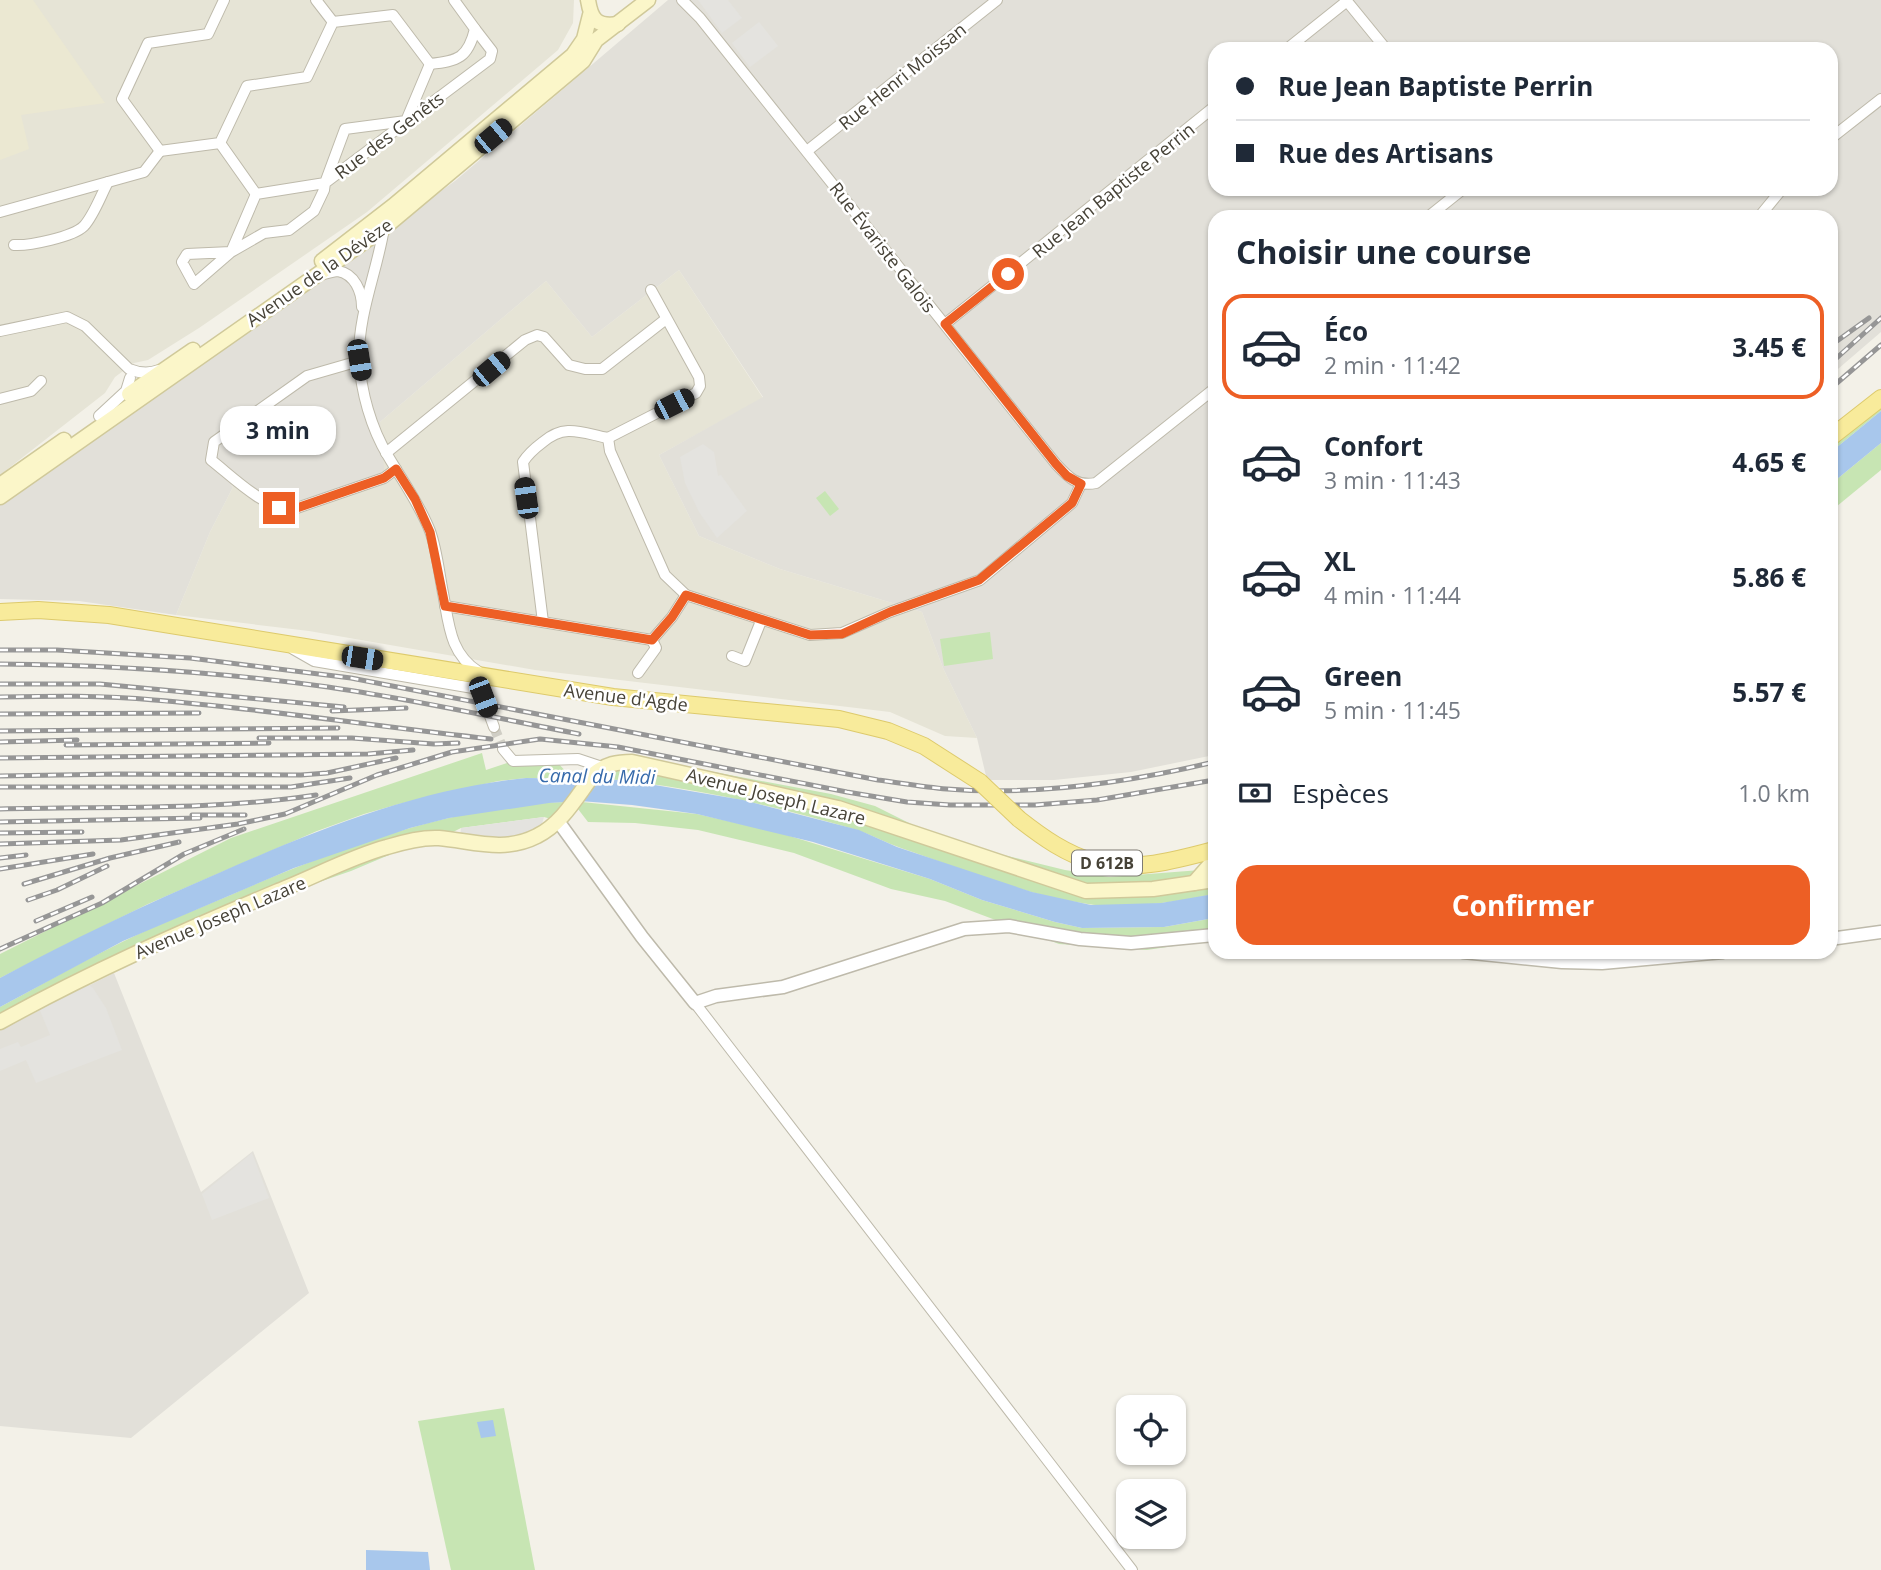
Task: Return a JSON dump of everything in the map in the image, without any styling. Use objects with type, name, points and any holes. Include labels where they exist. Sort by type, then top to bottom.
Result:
[{"type":"main road","name":"Avenue de la Dévèze","points":[[0,485],[202,355],[315,276],[335,267],[575,68],[583,61],[596,40],[648,0]]},
{"type":"main road","name":"Avenue de la Dévèze","points":[[0,497],[97,423],[138,379],[170,365],[310,270],[393,206],[573,55],[582,43],[589,7]]},
{"type":"main road","points":[[589,7],[596,21],[606,26],[618,24]]},
{"type":"main road","points":[[1838,432],[1881,398]]},
{"type":"main road","name":"Avenue d'Agde","points":[[0,612],[38,610],[109,615],[247,637],[286,646],[613,697],[839,719],[888,732],[924,746],[980,782],[1020,819],[1058,846],[1096,862],[1126,865],[1208,855]]},
{"type":"main road","name":"Avenue Joseph Lazare","points":[[0,1023],[40,1000],[167,937],[384,848],[424,838],[505,846],[538,836],[561,816],[598,770],[616,762],[632,762],[838,808],[1086,891],[1153,889],[1208,881]]},
{"type":"main road","points":[[1194,883],[1208,860]]},
{"type":"street","points":[[160,151],[122,99],[148,43],[208,34],[224,0]]},
{"type":"street","points":[[316,0],[333,22]]},
{"type":"street","points":[[430,64],[452,61],[463,55],[471,43],[475,29],[454,0]]},
{"type":"street","name":"Rue Henri Moissan","points":[[807,151],[997,0]]},
{"type":"street","points":[[1296,42],[1347,0],[1380,42]]},
{"type":"street","name":"Rue Évariste Galois","points":[[686,2],[1056,464],[1067,476],[1081,484]]},
{"type":"street","points":[[333,22],[393,15],[430,64]]},
{"type":"street","points":[[220,143],[247,86],[307,77],[333,22]]},
{"type":"street","name":"Rue des Genêts","points":[[231,252],[264,233],[289,230],[314,211],[325,183],[490,59],[492,51],[475,29]]},
{"type":"street","points":[[256,194],[325,183],[345,129],[405,121],[430,64]]},
{"type":"street","points":[[1838,133],[1881,99]]},
{"type":"street","name":"Rue Jean Baptiste Perrin","points":[[945,324],[1208,112]]},
{"type":"street","points":[[0,212],[144,172],[160,151],[220,143]]},
{"type":"street","points":[[220,143],[256,194]]},
{"type":"street","points":[[14,245],[29,246],[85,226],[108,182]]},
{"type":"street","points":[[231,252],[187,254],[182,262],[194,284],[231,252],[256,194]]},
{"type":"street","points":[[1437,210],[1454,196]]},
{"type":"street","points":[[1765,210],[1776,196]]},
{"type":"street","points":[[393,206],[381,220],[335,254],[335,267],[352,278],[359,288],[362,302],[359,360],[371,419],[386,453],[415,499],[430,532],[451,638],[460,656],[489,678]]},
{"type":"street","points":[[362,318],[384,228]]},
{"type":"street","points":[[352,278],[365,275],[375,265]]},
{"type":"street","points":[[543,622],[523,462],[553,433],[565,429],[608,438],[696,393],[700,386],[699,377],[650,290]]},
{"type":"street","points":[[0,331],[66,317],[85,326],[138,379],[202,355]]},
{"type":"street","points":[[386,453],[525,340],[537,335],[544,337],[569,365],[601,369],[666,319]]},
{"type":"street","points":[[359,360],[307,376],[214,442],[211,460],[268,502],[291,510],[384,478],[396,469]]},
{"type":"street","points":[[0,399],[31,391],[41,381]]},
{"type":"street","points":[[608,438],[610,452],[665,575],[686,595],[761,621],[810,635],[826,636],[842,634],[979,580],[1072,503],[1081,484],[1096,484],[1208,394]]},
{"type":"street","points":[[652,640],[686,595]]},
{"type":"street","points":[[445,606],[652,640]]},
{"type":"street","points":[[732,656],[745,661],[761,621]]},
{"type":"street","points":[[638,673],[656,648],[652,640]]},
{"type":"street","points":[[286,646],[314,661],[473,688],[483,697],[495,727]]},
{"type":"street","points":[[503,749],[513,761],[578,759],[598,770]]},
{"type":"street","points":[[561,816],[642,937],[1132,1570]]},
{"type":"street","points":[[695,1003],[716,996],[783,987],[964,929],[1009,926],[1080,939],[1131,943],[1208,936]]},
{"type":"street","points":[[1838,938],[1881,932]]},
{"type":"street","points":[[1532,959],[1562,962],[1638,959]]},
{"type":"shaded area","points":[[0,0],[574,0],[573,23],[558,50],[367,212],[199,328],[148,360],[134,363],[115,377],[105,393],[0,475]]},
{"type":"shaded area","points":[[0,0],[33,0],[105,103],[21,115],[29,149],[0,160]]},
{"type":"shaded area","points":[[668,0],[1881,0],[1881,332],[1838,369],[1838,210],[1208,210],[1208,756],[1131,772],[1054,780],[987,780],[977,738],[943,668],[922,612],[780,569],[699,536],[659,455],[763,397],[679,270],[592,337],[546,281],[380,422],[385,478],[285,514],[230,484],[233,487],[210,532],[176,615],[79,601],[0,599],[0,503],[196,367],[455,181]]},
{"type":"shaded area","points":[[698,0],[728,0],[742,18],[722,33]]},
{"type":"shaded area","points":[[759,22],[778,46],[750,67],[732,43]]},
{"type":"shaded area","points":[[679,270],[763,398],[659,455],[699,536],[780,569],[922,612],[943,668],[977,738],[945,736],[890,712],[535,670],[309,631],[176,615],[210,532],[233,487],[226,481],[380,422],[546,281],[592,337]]},
{"type":"shaded area","points":[[703,444],[714,452],[718,476],[721,475],[747,511],[717,538],[699,512],[685,483],[680,457]]},
{"type":"shaded area","points":[[544,817],[542,824],[534,830],[516,837],[460,837],[461,828]]},
{"type":"shaded area","points":[[114,973],[201,1192],[253,1151],[309,1293],[131,1438],[0,1426],[0,1030]]},
{"type":"shaded area","points":[[88,984],[106,1008],[122,1050],[36,1083],[26,1060],[0,1071],[0,1049],[18,1042],[21,1047],[50,1035],[39,1008]]},
{"type":"shaded area","points":[[252,1153],[269,1198],[212,1220],[202,1194]]},
{"type":"green space","points":[[1881,390],[1881,411],[1838,446],[1838,423]]},
{"type":"green space","points":[[1881,443],[1881,470],[1838,505],[1838,478]]},
{"type":"green space","points":[[825,491],[839,509],[830,516],[816,498]]},
{"type":"green space","points":[[990,632],[993,659],[944,666],[940,639]]},
{"type":"green space","points":[[482,753],[486,770],[513,761],[555,760],[572,778],[498,781],[364,814],[317,831],[148,904],[0,978],[0,954],[231,838]]},
{"type":"green space","points":[[661,762],[831,794],[875,806],[913,825],[991,852],[1065,870],[1109,877],[1208,869],[1208,895],[1135,906],[1103,906],[1064,900],[993,880],[826,821],[702,792],[608,779],[605,771]]},
{"type":"green space","points":[[566,802],[558,821],[544,817],[461,828],[441,838],[415,844],[351,871],[273,898],[0,1022],[0,1007],[107,950],[168,921],[283,873],[402,830],[483,811]]},
{"type":"green space","points":[[582,802],[697,814],[780,833],[930,879],[982,900],[1082,928],[1164,927],[1208,919],[1208,941],[1147,950],[1059,944],[945,901],[891,889],[794,853],[698,830],[635,823],[588,822],[578,809]]},
{"type":"green space","points":[[504,1408],[535,1570],[451,1570],[418,1421]]},
{"type":"water","points":[[1881,411],[1881,443],[1838,478],[1838,446]]},
{"type":"water","points":[[526,778],[608,779],[743,800],[859,830],[897,847],[1032,892],[1091,905],[1161,903],[1208,895],[1208,919],[1164,927],[1082,928],[982,900],[930,879],[813,842],[697,814],[580,801],[549,803],[449,818],[410,828],[294,868],[123,941],[0,1007],[0,978],[137,909],[332,826],[408,801],[486,783]]},
{"type":"water","points":[[493,1420],[496,1436],[481,1438],[477,1422]]},
{"type":"water","points":[[366,1550],[428,1552],[430,1570],[366,1570]]},
{"type":"tunnel","points":[[494,727],[503,749]]},
{"type":"railway","points":[[1838,340],[1869,318]]},
{"type":"railway","points":[[1838,357],[1881,318]]},
{"type":"railway","points":[[1838,382],[1881,345]]},
{"type":"railway","points":[[0,650],[57,650],[190,658],[351,678],[878,780],[947,789],[1014,791],[1082,786],[1208,763]]},
{"type":"railway","points":[[0,664],[164,670],[246,677],[391,697],[579,734]]},
{"type":"railway","points":[[0,684],[100,684],[344,707]]},
{"type":"railway","points":[[0,697],[58,696],[154,700],[491,739]]},
{"type":"railway","points":[[332,711],[406,708]]},
{"type":"railway","points":[[0,714],[199,713]]},
{"type":"railway","points":[[0,731],[338,728]]},
{"type":"railway","points":[[259,738],[352,738],[434,744],[458,743]]},
{"type":"railway","points":[[0,844],[121,840],[238,824],[285,814],[377,775],[452,752],[540,739],[618,747],[847,792],[907,802],[950,805],[1035,805],[1097,800],[1208,781]]},
{"type":"railway","points":[[0,742],[77,740]]},
{"type":"railway","points":[[66,745],[269,743]]},
{"type":"railway","points":[[0,758],[368,754],[413,750]]},
{"type":"railway","points":[[0,776],[301,775],[327,773],[396,758]]},
{"type":"railway","points":[[0,787],[291,787],[350,778]]},
{"type":"railway","points":[[0,809],[198,806],[316,795]]},
{"type":"railway","points":[[192,815],[245,815]]},
{"type":"railway","points":[[0,822],[200,818]]},
{"type":"railway","points":[[0,949],[102,903],[184,854],[244,829]]},
{"type":"railway","points":[[0,833],[82,832]]},
{"type":"railway","points":[[24,884],[110,858],[179,842]]},
{"type":"railway","points":[[0,869],[93,854]]},
{"type":"railway","points":[[0,858],[26,855]]},
{"type":"railway","points":[[28,900],[57,890],[107,866]]},
{"type":"railway","points":[[36,921],[92,897]]},
{"type":"route","points":[[279,508],[291,510],[384,478],[396,469],[415,499],[430,532],[445,606],[652,640],[686,595],[810,635],[842,634],[890,612],[979,580],[1072,503],[1081,484],[1067,476],[1056,464],[945,324],[1008,274]]},
{"type":"water label","name":"Canal du Midi","points":[[597,776]]}]
